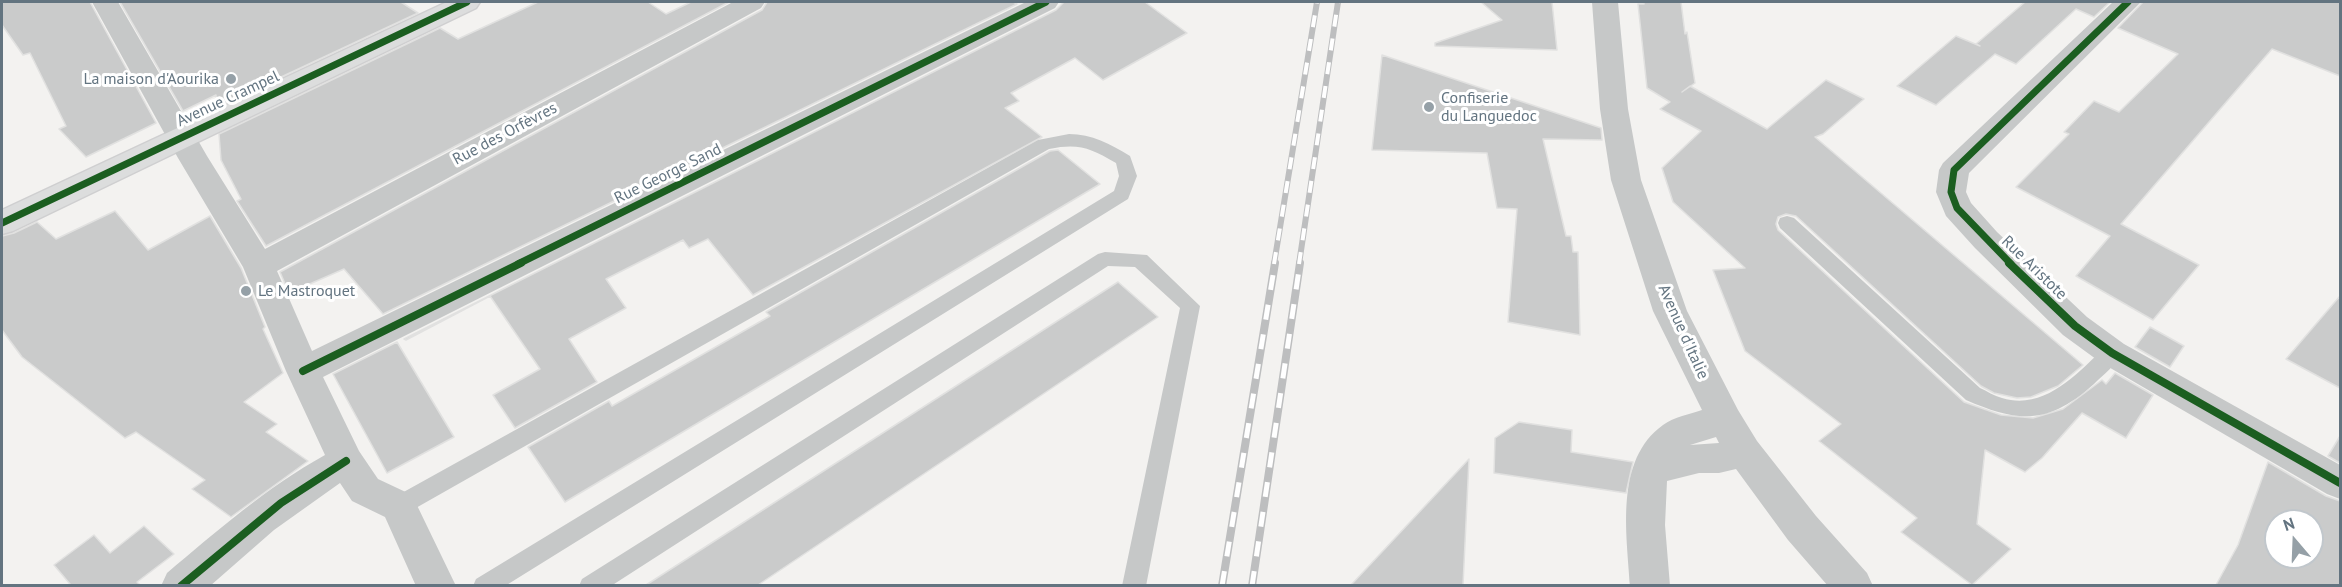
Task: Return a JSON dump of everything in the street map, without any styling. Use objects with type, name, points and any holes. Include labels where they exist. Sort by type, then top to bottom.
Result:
[{"type":"main road","name":"Avenue Crampel","points":[[2,224],[181,136],[467,2]]},
{"type":"street","points":[[105,2],[258,266],[303,371],[346,461],[364,490],[399,506],[436,585]]},
{"type":"street","name":"Rue des Orfèvres","points":[[258,266],[752,2]]},
{"type":"street","name":"Rue George Sand","points":[[303,371],[1046,2]]},
{"type":"street","name":"Avenue d'Italie","points":[[1605,2],[1614,109],[1626,180],[1670,311],[1725,420],[1744,452],[1802,528],[1853,585]]},
{"type":"street","name":"Rue Aristote","points":[[2128,2],[1954,170],[1951,192],[1957,208],[1986,240],[2075,326],[2112,353],[2340,483]]},
{"type":"street","points":[[1650,585],[1647,485],[1659,448],[1678,433],[1725,420]]},
{"type":"street","points":[[1652,469],[1699,458],[1719,458],[1744,452]]},
{"type":"street","points":[[181,585],[256,522],[318,476],[346,461]]},
{"type":"lane","points":[[399,506],[1044,144],[1070,138],[1091,141],[1124,160],[1128,176],[1122,195],[484,585]]},
{"type":"lane","points":[[1787,223],[1973,394],[2003,407],[2035,408],[2068,395],[2112,353]]},
{"type":"lane","points":[[590,585],[1105,259],[1140,260],[1190,306],[1134,585]]},
{"type":"building","points":[[2,2],[90,2],[156,123],[86,157],[59,129],[66,126],[30,53],[23,55],[2,25]]},
{"type":"building","points":[[120,2],[401,2],[418,13],[217,107],[216,95],[183,111]]},
{"type":"building","points":[[538,2],[648,2],[666,14],[691,2],[729,2],[266,246],[237,201],[241,199],[221,160],[219,134],[440,28],[458,39]]},
{"type":"building","points":[[767,2],[1013,2],[1017,4],[383,314],[344,269],[289,293],[280,272],[762,10]]},
{"type":"building","points":[[1064,2],[1145,2],[1187,33],[1103,80],[1075,58],[1011,93],[1019,101],[1005,108],[1042,137],[753,295],[708,239],[689,248],[683,240],[606,279],[626,308],[569,339],[597,382],[515,428],[493,395],[540,369],[490,296],[404,339],[1056,10]]},
{"type":"building","points":[[1481,2],[1552,2],[1557,50],[1435,46],[1435,43],[1502,20]]},
{"type":"building","points":[[1644,2],[1681,2],[1695,83],[1690,86],[1767,129],[1826,80],[1864,99],[1823,134],[1815,137],[2083,365],[2058,386],[2031,397],[2017,398],[1994,393],[1981,386],[1796,216],[1786,214],[1778,217],[1776,224],[1778,230],[1964,402],[2001,415],[2033,418],[2063,409],[2102,380],[2106,384],[2115,373],[2153,395],[2126,438],[2082,413],[2042,458],[2025,472],[1985,450],[1977,524],[2011,549],[1972,585],[1901,532],[1917,518],[1819,441],[1841,424],[1745,351],[1713,270],[1745,268],[1673,202],[1662,168],[1701,131],[1660,109],[1670,102],[1647,88],[1638,4],[1644,4]]},
{"type":"building","points":[[2025,2],[2110,2],[2094,17],[2076,9],[2016,64],[1995,54],[1936,105],[1897,86],[1956,36],[1980,46],[1976,44]]},
{"type":"building","points":[[2143,2],[2340,2],[2340,76],[2272,49],[2121,224],[2199,265],[2153,320],[2076,276],[2110,236],[2016,187],[2069,134],[2064,132],[2094,101],[2119,112],[2178,54],[2118,28]]},
{"type":"building","points":[[1382,55],[1601,128],[1602,140],[1543,139],[1566,236],[1571,236],[1573,252],[1578,252],[1580,335],[1508,322],[1517,209],[1497,208],[1487,153],[1372,150]]},
{"type":"building","points":[[1058,150],[1100,184],[565,502],[528,447],[609,401],[612,406],[770,316],[766,312],[1050,151]]},
{"type":"building","points":[[115,211],[148,250],[210,216],[241,268],[265,327],[263,329],[283,373],[244,402],[277,424],[266,432],[308,461],[231,517],[192,489],[205,480],[136,432],[125,438],[22,357],[2,330],[2,236],[37,222],[56,239]]},
{"type":"building","points":[[1118,282],[1158,317],[758,585],[646,585]]},
{"type":"building","points":[[2340,296],[2340,388],[2286,359]]},
{"type":"building","points":[[2150,327],[2184,346],[2170,367],[2135,347]]},
{"type":"building","points":[[397,342],[454,437],[387,473],[333,374]]},
{"type":"building","points":[[1519,422],[1572,430],[1571,452],[1633,462],[1626,493],[1494,473],[1495,438]]},
{"type":"building","points":[[2340,436],[2340,463],[2328,456]]},
{"type":"building","points":[[1469,459],[1463,585],[1351,585],[1396,537]]},
{"type":"building","points":[[2268,462],[2326,496],[2340,501],[2340,585],[2216,585],[2238,545]]},
{"type":"building","points":[[144,526],[174,554],[137,582],[140,585],[68,585],[70,584],[54,565],[94,535],[110,553]]},
{"type":"railway","points":[[1274,264],[1317,2]]},
{"type":"railway","points":[[1299,264],[1338,2]]},
{"type":"railway","points":[[1222,586],[1275,263]]},
{"type":"railway","points":[[1252,586],[1300,263]]},
{"type":"cycle path","points":[[2,223],[467,2]]},
{"type":"cycle path","points":[[303,371],[1046,2]]},
{"type":"cycle path","points":[[2128,2],[1954,170],[1951,192],[1957,208],[1986,240],[2075,326],[2112,353],[2340,483]]},
{"type":"cycle path","points":[[181,586],[281,503],[346,461]]},
{"type":"place","name":"La maison d'Aourika","points":[[231,79]]},
{"type":"place","name":"Confiserie du Languedoc","points":[[1429,107]]},
{"type":"place","name":"Le Mastroquet","points":[[246,291]]}]
